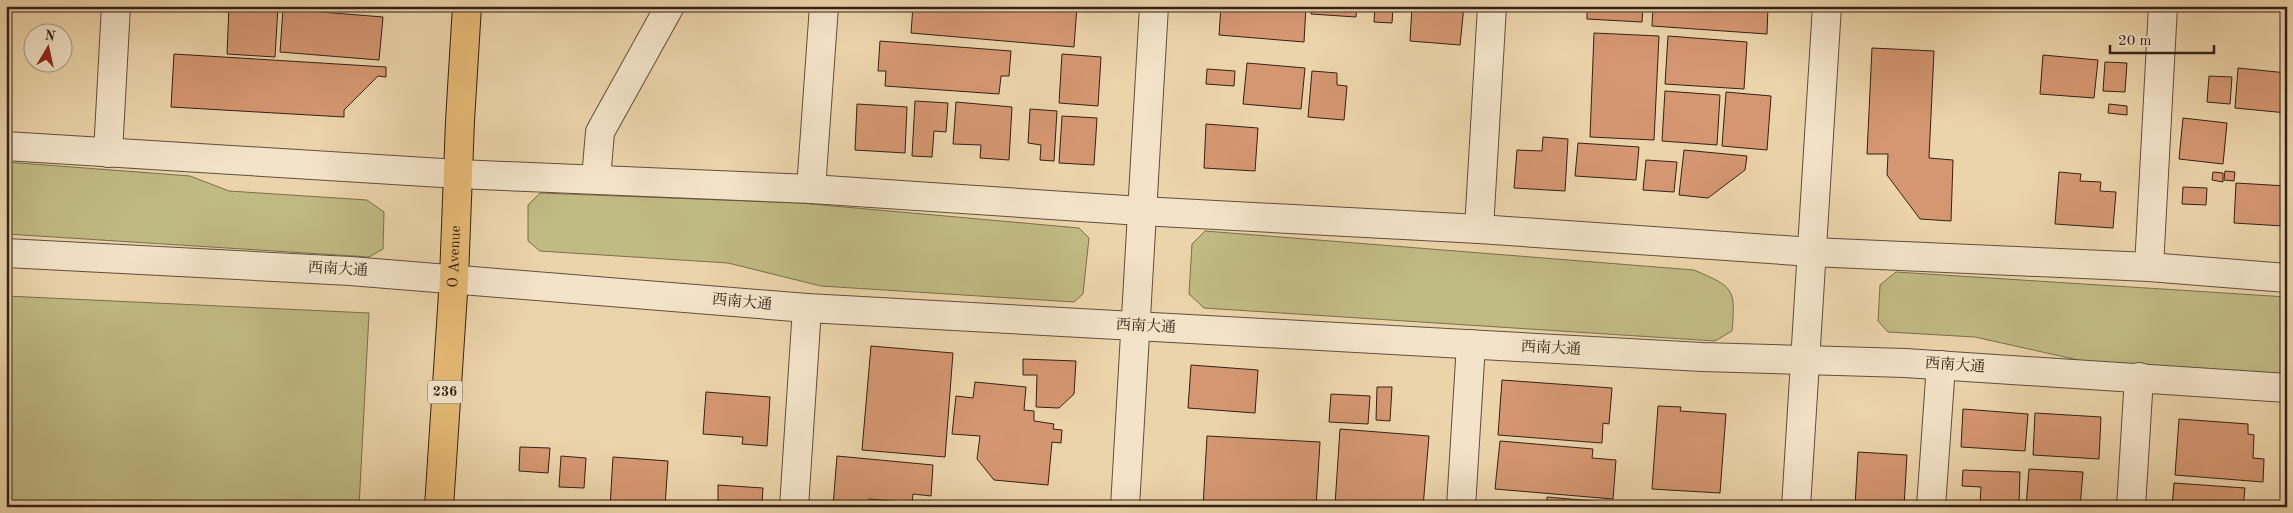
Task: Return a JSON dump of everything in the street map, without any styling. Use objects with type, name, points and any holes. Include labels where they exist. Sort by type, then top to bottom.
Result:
[{"type":"highway","name":"O Avenue","points":[[438,507],[454,278],[468,6]]},
{"type":"street","points":[[108,153],[116,6]]},
{"type":"street","points":[[596,179],[600,132],[670,6]]},
{"type":"street","points":[[811,189],[824,6]]},
{"type":"street","points":[[1125,507],[1154,6]]},
{"type":"street","points":[[1479,229],[1492,6]]},
{"type":"street","points":[[1796,507],[1827,6]]},
{"type":"street","points":[[2149,267],[2163,6]]},
{"type":"street","points":[[6,146],[458,174],[811,189],[1142,211],[1479,229],[1812,252],[2149,267],[2287,278]]},
{"type":"street","name":"西南大通","points":[[6,253],[454,278],[807,308],[1805,361],[1940,365],[2287,388]]},
{"type":"street","points":[[794,507],[807,308]]},
{"type":"street","points":[[1461,507],[1471,344]]},
{"type":"street","points":[[1932,507],[1940,365]]},
{"type":"street","points":[[2131,507],[2139,377]]},
{"type":"shaded area","points":[[6,162],[190,176],[229,191],[367,200],[384,212],[383,249],[369,257],[6,234]]},
{"type":"shaded area","points":[[540,193],[800,203],[1079,228],[1089,238],[1083,294],[1074,302],[821,286],[728,263],[540,251],[528,241],[528,205]]},
{"type":"shaded area","points":[[1205,231],[1694,270],[1724,285],[1729,290],[1733,305],[1732,331],[1715,341],[1204,308],[1189,294],[1192,244]]},
{"type":"shaded area","points":[[1896,272],[2287,297],[2287,375],[2087,362],[1975,337],[1888,332],[1878,321],[1880,285]]},
{"type":"shaded area","points":[[6,296],[369,313],[359,507],[6,507]]},
{"type":"building","points":[[229,6],[278,6],[275,57],[227,54]]},
{"type":"building","points":[[913,6],[1077,6],[1074,47],[911,33]]},
{"type":"building","points":[[1221,6],[1306,6],[1304,42],[1219,35]]},
{"type":"building","points":[[1312,6],[1357,6],[1356,17],[1311,14]]},
{"type":"building","points":[[1375,6],[1405,6],[1405,10],[1393,9],[1392,23],[1374,22]]},
{"type":"building","points":[[1412,6],[1464,6],[1460,45],[1410,41]]},
{"type":"building","points":[[1587,6],[1643,6],[1642,22],[1587,19]]},
{"type":"building","points":[[1653,6],[1768,6],[1767,34],[1652,26]]},
{"type":"building","points":[[2228,6],[2287,6],[2287,12],[2228,8]]},
{"type":"building","points":[[283,9],[383,17],[379,60],[280,52]]},
{"type":"building","points":[[1594,33],[1659,36],[1654,140],[1590,137]]},
{"type":"building","points":[[1668,36],[1747,42],[1744,89],[1665,84]]},
{"type":"building","points":[[880,41],[1011,51],[1009,76],[1001,76],[999,94],[885,86],[886,71],[878,71]]},
{"type":"building","points":[[1872,48],[1934,51],[1929,158],[1953,160],[1951,221],[1920,219],[1887,175],[1888,154],[1867,154]]},
{"type":"building","points":[[174,54],[386,67],[386,77],[378,76],[344,110],[344,117],[171,107]]},
{"type":"building","points":[[1062,54],[1101,57],[1098,106],[1059,103]]},
{"type":"building","points":[[2043,55],[2098,60],[2094,98],[2040,94]]},
{"type":"building","points":[[2105,62],[2127,63],[2125,92],[2103,91]]},
{"type":"building","points":[[1247,63],[1305,68],[1301,109],[1243,104]]},
{"type":"building","points":[[2238,68],[2287,73],[2287,113],[2235,108]]},
{"type":"building","points":[[1207,69],[1235,71],[1234,86],[1206,84]]},
{"type":"building","points":[[1312,71],[1337,73],[1337,85],[1347,86],[1344,120],[1308,117]]},
{"type":"building","points":[[2209,76],[2232,77],[2230,104],[2207,102]]},
{"type":"building","points":[[1665,91],[1720,95],[1717,145],[1662,141]]},
{"type":"building","points":[[1726,92],[1771,96],[1767,150],[1722,146]]},
{"type":"building","points":[[915,101],[948,103],[946,132],[934,131],[932,157],[912,156]]},
{"type":"building","points":[[956,102],[1012,107],[1009,160],[980,158],[981,145],[953,144]]},
{"type":"building","points":[[857,104],[907,107],[905,153],[855,150]]},
{"type":"building","points":[[2109,104],[2127,106],[2127,115],[2108,113]]},
{"type":"building","points":[[1030,109],[1057,111],[1054,161],[1040,160],[1041,145],[1028,143]]},
{"type":"building","points":[[1062,116],[1097,118],[1094,165],[1059,163]]},
{"type":"building","points":[[2183,118],[2227,123],[2223,164],[2179,159]]},
{"type":"building","points":[[1206,124],[1258,128],[1255,171],[1204,168]]},
{"type":"building","points":[[1543,137],[1568,139],[1565,191],[1514,188],[1517,150],[1542,151]]},
{"type":"building","points":[[1578,143],[1639,147],[1636,180],[1575,176]]},
{"type":"building","points":[[1684,150],[1747,156],[1745,170],[1708,198],[1679,195]]},
{"type":"building","points":[[1646,160],[1677,162],[1674,192],[1643,190]]},
{"type":"building","points":[[2225,171],[2235,172],[2234,181],[2224,180]]},
{"type":"building","points":[[2059,172],[2081,174],[2080,181],[2101,182],[2100,191],[2116,192],[2113,228],[2055,224]]},
{"type":"building","points":[[2213,172],[2223,173],[2223,182],[2212,180]]},
{"type":"building","points":[[2236,183],[2286,186],[2283,226],[2234,223]]},
{"type":"building","points":[[2183,187],[2207,188],[2206,205],[2182,204]]},
{"type":"building","points":[[871,346],[953,353],[945,457],[862,450]]},
{"type":"building","points":[[1023,359],[1076,361],[1074,394],[1059,408],[1036,407],[1037,375],[1023,375]]},
{"type":"building","points":[[1191,365],[1258,370],[1255,413],[1188,408]]},
{"type":"building","points":[[1502,380],[1612,388],[1609,424],[1603,423],[1602,443],[1498,435]]},
{"type":"building","points":[[975,382],[1026,387],[1024,410],[1034,411],[1034,421],[1054,424],[1053,429],[1062,430],[1061,443],[1052,442],[1048,485],[994,480],[977,459],[980,436],[952,434],[956,396],[973,398]]},
{"type":"building","points":[[1377,387],[1392,387],[1390,421],[1376,420]]},
{"type":"building","points":[[706,392],[770,397],[767,446],[742,444],[743,437],[703,434]]},
{"type":"building","points":[[1331,394],[1370,396],[1368,424],[1329,422]]},
{"type":"building","points":[[1658,406],[1681,407],[1680,411],[1726,414],[1720,493],[1652,489]]},
{"type":"building","points":[[1963,409],[2028,414],[2025,451],[1961,447]]},
{"type":"building","points":[[2035,413],[2101,417],[2099,459],[2033,455]]},
{"type":"building","points":[[2179,419],[2248,424],[2248,434],[2254,435],[2253,458],[2264,459],[2263,482],[2175,475]]},
{"type":"building","points":[[1340,429],[1429,436],[1423,507],[1335,505]]},
{"type":"building","points":[[1207,436],[1320,442],[1316,507],[1203,507]]},
{"type":"building","points":[[1500,441],[1593,449],[1592,458],[1616,460],[1613,499],[1495,489]]},
{"type":"building","points":[[520,447],[550,448],[548,473],[519,471]]},
{"type":"building","points":[[1858,452],[1907,455],[1904,507],[1855,507]]},
{"type":"building","points":[[561,456],[586,458],[584,488],[559,487]]},
{"type":"building","points":[[837,456],[933,465],[931,496],[913,494],[912,503],[869,499],[868,507],[833,506]]},
{"type":"building","points":[[613,457],[668,461],[665,507],[610,507]]},
{"type":"building","points":[[2029,469],[2083,472],[2080,507],[2026,507]]},
{"type":"building","points":[[1963,470],[2020,472],[2019,504],[1980,503],[1981,487],[1962,486]]},
{"type":"building","points":[[2174,483],[2245,488],[2243,507],[2172,507]]},
{"type":"building","points":[[718,485],[763,488],[762,504],[718,501]]},
{"type":"building","points":[[1547,497],[1617,503],[1616,507],[1547,507]]},
{"type":"building","points":[[1625,503],[1671,507],[1625,507]]}]
